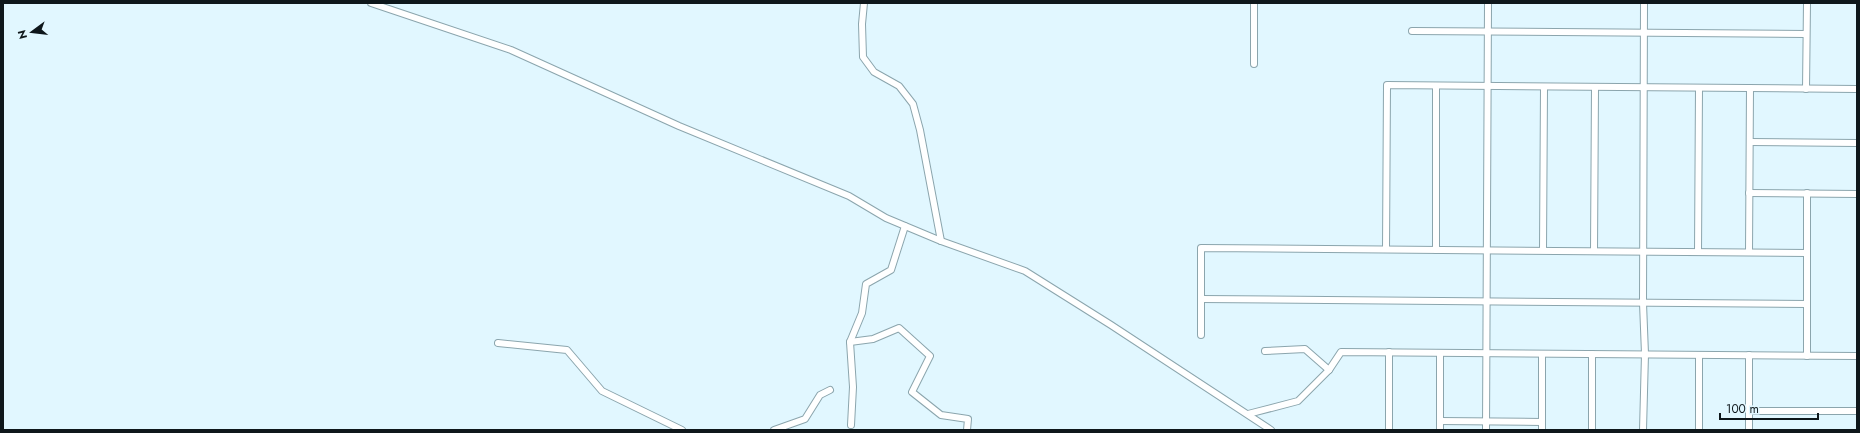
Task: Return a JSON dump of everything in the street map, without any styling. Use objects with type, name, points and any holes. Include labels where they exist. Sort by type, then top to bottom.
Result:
[{"type":"street","points":[[370,3],[511,50],[679,126],[849,196],[886,218],[941,241],[1025,271],[1271,430]]},
{"type":"street","points":[[864,3],[862,24],[863,57],[874,72],[899,86],[913,104],[920,130],[941,241]]},
{"type":"street","points":[[1254,3],[1254,64]]},
{"type":"street","points":[[1486,430],[1488,3]]},
{"type":"street","points":[[1644,3],[1644,430]]},
{"type":"street","points":[[1806,3],[1806,89]]},
{"type":"street","points":[[1412,31],[1806,34]]},
{"type":"street","points":[[1386,249],[1387,85],[1857,89]]},
{"type":"street","points":[[1436,86],[1436,250]]},
{"type":"street","points":[[1543,250],[1544,87]]},
{"type":"street","points":[[1594,251],[1595,87]]},
{"type":"street","points":[[1698,252],[1699,88]]},
{"type":"street","points":[[1749,252],[1750,88]]},
{"type":"street","points":[[1750,142],[1857,143]]},
{"type":"street","points":[[1749,193],[1857,194]]},
{"type":"street","points":[[1807,356],[1808,193]]},
{"type":"street","points":[[851,425],[853,387],[850,342],[862,313],[866,284],[891,270],[905,226]]},
{"type":"street","points":[[1201,335],[1201,248],[1807,252]]},
{"type":"street","points":[[1201,299],[1807,304]]},
{"type":"street","points":[[850,342],[873,340],[899,328],[930,356],[912,392],[942,415],[968,419],[967,430]]},
{"type":"street","points":[[498,343],[567,350],[602,391],[682,430]]},
{"type":"street","points":[[1265,351],[1305,349],[1329,370]]},
{"type":"street","points":[[1248,414],[1298,401],[1329,370],[1341,352],[1857,356]]},
{"type":"street","points":[[1389,352],[1389,430]]},
{"type":"street","points":[[1440,353],[1440,430]]},
{"type":"street","points":[[1542,354],[1542,430]]},
{"type":"street","points":[[1592,354],[1592,430]]},
{"type":"street","points":[[1699,355],[1699,430]]},
{"type":"street","points":[[1749,355],[1749,430]]},
{"type":"street","points":[[774,430],[805,419],[820,395],[830,390]]},
{"type":"street","points":[[1749,411],[1857,411]]},
{"type":"street","points":[[1440,421],[1542,422]]}]
